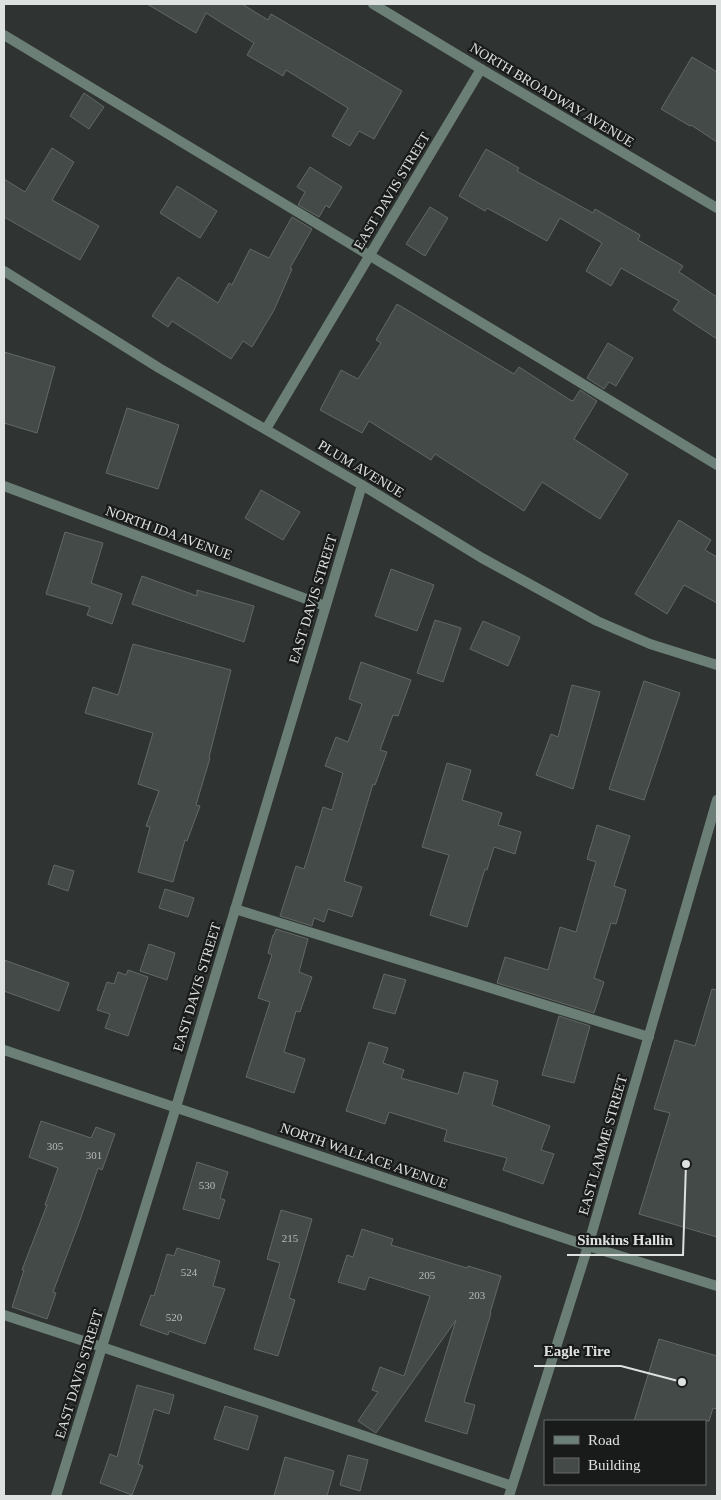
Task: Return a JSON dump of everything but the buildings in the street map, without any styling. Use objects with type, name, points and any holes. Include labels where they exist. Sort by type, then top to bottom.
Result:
[{"type":"street","name":"NORTH BROADWAY AVENUE","points":[[373,4],[717,208]]},
{"type":"street","points":[[4,35],[717,465]]},
{"type":"street","name":"EAST DAVIS STREET","points":[[266,429],[481,69]]},
{"type":"street","name":"PLUM AVENUE","points":[[4,271],[160,368],[362,484],[482,558],[597,621],[650,644],[717,665]]},
{"type":"street","name":"EAST DAVIS STREET","points":[[56,1496],[176,1107],[362,484]]},
{"type":"street","name":"NORTH IDA AVENUE","points":[[4,486],[325,606]]},
{"type":"street","name":"EAST LAMME STREET","points":[[511,1491],[588,1246],[717,800]]},
{"type":"street","points":[[235,909],[648,1037]]},
{"type":"street","name":"NORTH WALLACE AVENUE","points":[[4,1050],[588,1246],[717,1286]]},
{"type":"street","points":[[4,1315],[102,1347],[511,1491]]},
{"type":"place","name":"Simkins Hallin","points":[[686,1164]]},
{"type":"place","name":"Eagle Tire","points":[[682,1382]]}]
